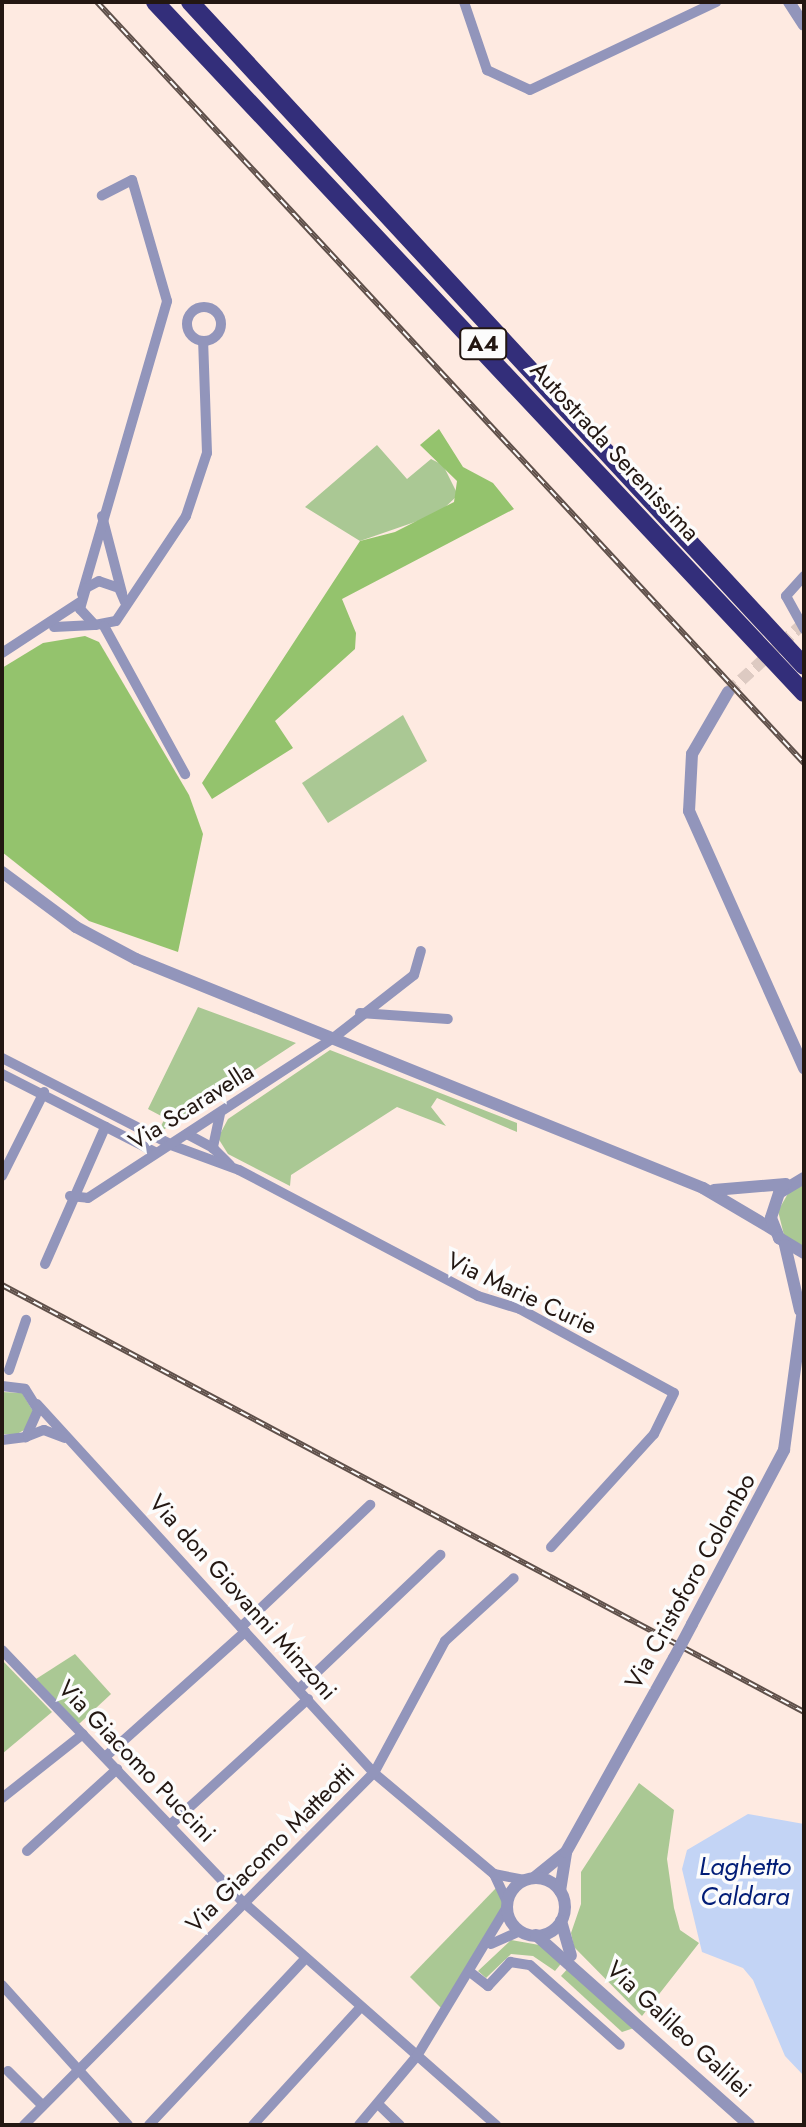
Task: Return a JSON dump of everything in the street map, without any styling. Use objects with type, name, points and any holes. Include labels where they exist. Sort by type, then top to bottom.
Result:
[{"type":"highway","name":"Autostrada Serenissima","points":[[155,2],[804,693]]},
{"type":"highway","name":"Autostrada Serenissima","points":[[190,2],[804,666]]},
{"type":"street","points":[[464,2],[487,70],[530,90],[716,2]]},
{"type":"street","points":[[789,2],[804,25]]},
{"type":"street","points":[[102,195],[132,180],[167,301],[103,505],[81,598],[100,625],[185,774]]},
{"type":"street","points":[[120,591],[138,579],[177,533],[201,477],[209,411],[203,341]]},
{"type":"street","points":[[45,631],[100,625],[121,616],[120,591],[103,505]]},
{"type":"street","points":[[116,571],[138,579]]},
{"type":"street","points":[[804,576],[786,596],[804,629]]},
{"type":"street","points":[[120,591],[138,579]]},
{"type":"street","points":[[2,653],[45,631],[99,581],[120,591]]},
{"type":"street","points":[[728,692],[692,754],[689,811],[804,1068]]},
{"type":"street","points":[[2,872],[117,950],[703,1188],[774,1230],[785,1245],[804,1253]]},
{"type":"street","name":"Via Scaravella","points":[[70,1196],[88,1198],[332,1039],[360,1013],[414,975],[421,951]]},
{"type":"street","points":[[360,1013],[448,1019]]},
{"type":"street","name":"Via Marie Curie","points":[[2,1058],[170,1144],[239,1170],[674,1393],[654,1434],[551,1547]]},
{"type":"street","points":[[2,1074],[155,1152]]},
{"type":"street","points":[[2,1176],[49,1083]]},
{"type":"street","points":[[213,1148],[220,1112]]},
{"type":"street","points":[[45,1264],[70,1196],[115,1116]]},
{"type":"street","points":[[187,1134],[213,1148],[239,1170]]},
{"type":"street","points":[[774,1230],[773,1205],[795,1181],[804,1164]]},
{"type":"street","points":[[703,1188],[744,1193],[795,1181]]},
{"type":"street","name":"Via Cristoforo Colombo","points":[[560,1891],[566,1852],[674,1658],[784,1450],[802,1308],[785,1245]]},
{"type":"street","points":[[18,1385],[2,1383],[26,1320]]},
{"type":"street","name":"Via don Giovanni Minzoni","points":[[9,1370],[18,1385],[374,1773],[494,1874]]},
{"type":"street","points":[[26,1437],[36,1424],[37,1404]]},
{"type":"street","name":"Via don Giovanni Minzoni","points":[[2,1440],[51,1431],[79,1449]]},
{"type":"street","points":[[105,1757],[243,1630],[370,1505]]},
{"type":"street","points":[[299,1689],[440,1555]]},
{"type":"street","name":"Via Giacomo Matteotti","points":[[24,2125],[242,1901],[374,1773],[445,1641],[514,1578]]},
{"type":"street","name":"Via Giacomo Puccini","points":[[2,1650],[242,1901],[359,2009],[496,2125]]},
{"type":"street","points":[[170,1825],[308,1699]]},
{"type":"street","points":[[2,1798],[83,1734]]},
{"type":"street","points":[[27,1851],[117,1769]]},
{"type":"street","name":"Via Cristoforo Colombo","points":[[529,1879],[566,1852]]},
{"type":"street","points":[[486,1948],[520,1931],[536,1935],[561,1921],[560,1891],[529,1879],[494,1874]]},
{"type":"street","points":[[494,1874],[520,1931]]},
{"type":"street","points":[[359,2125],[417,2056],[486,1948],[507,1905],[529,1879]]},
{"type":"street","name":"Via Galileo Galilei","points":[[561,1921],[565,1948],[578,1965]]},
{"type":"street","name":"Via Galileo Galilei","points":[[536,1935],[578,1965],[749,2125]]},
{"type":"street","points":[[149,2125],[306,1958]]},
{"type":"street","points":[[470,1972],[488,1986],[510,1962],[530,1965],[620,2045]]},
{"type":"street","points":[[2,1985],[77,2072],[128,2125]]},
{"type":"street","points":[[2,2005],[11,1996]]},
{"type":"street","points":[[253,2125],[359,2009]]},
{"type":"street","points":[[8,2071],[43,2106]]},
{"type":"street","points":[[378,2104],[400,2125]]},
{"type":"green space","points":[[439,429],[463,467],[493,483],[514,509],[342,599],[356,633],[355,649],[275,721],[293,748],[212,799],[202,783],[360,541],[395,532],[454,502],[457,481],[420,445]]},
{"type":"green space","points":[[377,445],[407,479],[431,459],[443,465],[458,495],[438,514],[360,541],[305,507]]},
{"type":"green space","points":[[85,636],[99,642],[189,795],[203,834],[178,952],[89,921],[2,852],[2,668],[43,643]]},
{"type":"green space","points":[[403,715],[427,761],[328,823],[302,783]]},
{"type":"green space","points":[[198,1007],[296,1043],[157,1134],[165,1118],[148,1109]]},
{"type":"green space","points":[[330,1050],[517,1123],[517,1132],[437,1098],[431,1107],[446,1126],[397,1107],[291,1175],[290,1186],[228,1154],[218,1138],[228,1119]]},
{"type":"green space","points":[[804,1184],[804,1248],[784,1235],[778,1211],[790,1190]]},
{"type":"green space","points":[[2,1392],[22,1393],[33,1411],[28,1428],[15,1435],[2,1434]]},
{"type":"green space","points":[[75,1654],[111,1694],[79,1724],[36,1679]]},
{"type":"green space","points":[[2,1660],[52,1712],[2,1754]]},
{"type":"green space","points":[[639,1783],[674,1810],[667,1859],[674,1908],[680,1930],[699,1943],[642,2016],[574,1947],[571,1933],[581,1904],[581,1872]]},
{"type":"green space","points":[[497,1887],[504,1906],[444,2011],[410,1977]]},
{"type":"green space","points":[[511,1940],[545,1946],[564,1960],[555,1971],[533,1956],[511,1954],[486,1978],[478,1971]]},
{"type":"green space","points":[[570,1966],[637,2027],[622,2032],[561,1976]]},
{"type":"water","name":"Laghetto Caldara","points":[[748,1814],[804,1824],[804,2076],[785,2056],[753,1980],[743,1968],[702,1952],[682,1869],[687,1850]]},
{"type":"tunnel","points":[[728,692],[804,623]]},
{"type":"railway","points":[[97,2],[804,763]]},
{"type":"railway","points":[[2,1285],[804,1712]]}]
